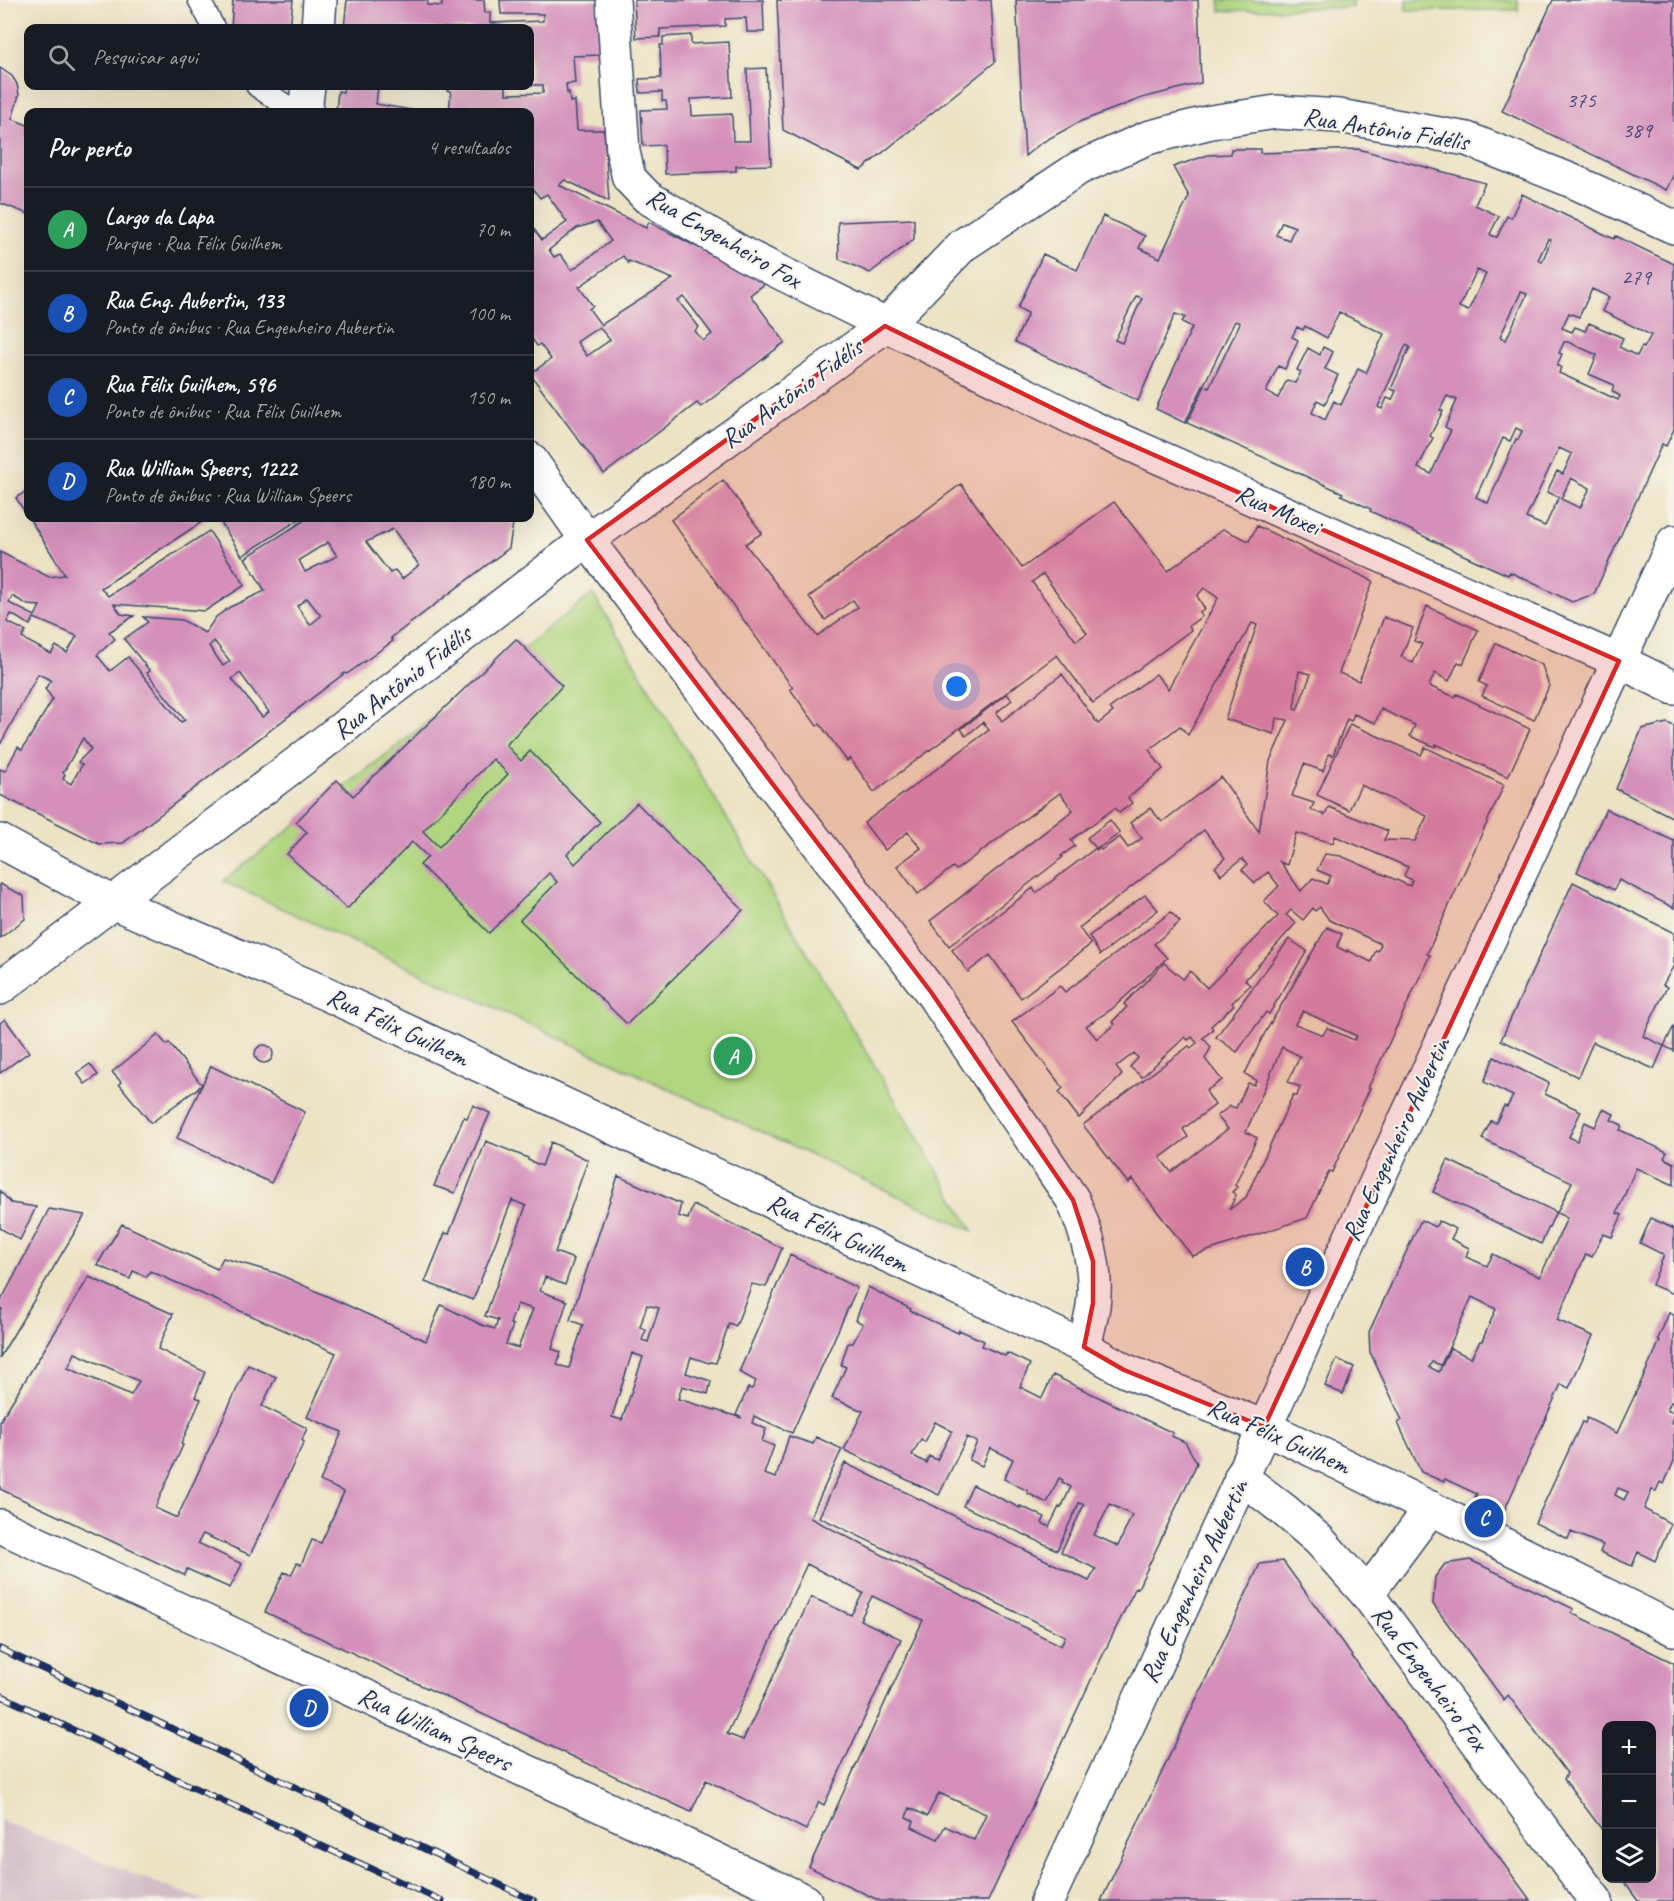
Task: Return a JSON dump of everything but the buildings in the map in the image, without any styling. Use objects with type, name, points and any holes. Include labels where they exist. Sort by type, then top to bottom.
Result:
[{"type":"street","points":[[318,24],[320,0]]},
{"type":"street","name":"Rua Engenheiro Fox","points":[[613,0],[623,152],[629,178],[647,196],[745,255],[885,326]]},
{"type":"street","points":[[305,108],[308,90]]},
{"type":"street","name":"Rua Antônio Fidélis","points":[[0,988],[307,756],[587,540],[885,326],[963,245],[1079,168],[1147,138],[1211,122],[1276,112],[1339,116],[1467,139],[1570,180],[1674,227]]},
{"type":"street","name":"Rua Moxei","points":[[885,326],[1091,427],[1619,661],[1674,688]]},
{"type":"street","points":[[534,465],[587,540],[931,992],[1073,1200],[1084,1226],[1093,1261],[1094,1304],[1084,1347]]},
{"type":"street","name":"Rua Engenheiro Aubertin","points":[[1047,1901],[1342,1256],[1674,542]]},
{"type":"street","name":"Rua Félix Guilhem","points":[[0,841],[112,902],[327,994],[1084,1347],[1124,1370],[1264,1427],[1674,1629]]},
{"type":"street","name":"Rua Engenheiro Fox","points":[[1241,1477],[1319,1540],[1367,1594],[1596,1901]]},
{"type":"street","points":[[1367,1594],[1431,1508]]},
{"type":"street","name":"Rua William Speers","points":[[0,1526],[805,1901]]},
{"type":"lane","points":[[263,90],[289,108]]},
{"type":"highlighted area","points":[[885,326],[1091,427],[1619,661],[1264,1427],[1124,1370],[1084,1347],[1093,1303],[1093,1261],[1073,1200],[931,992],[587,540]]},
{"type":"shaded area","points":[[0,1820],[138,1876],[206,1901],[0,1901]]},
{"type":"green space","points":[[1220,0],[1353,0],[1353,7],[1220,11]]},
{"type":"green space","points":[[1406,0],[1518,0],[1518,10],[1406,10]]},
{"type":"green space","points":[[593,594],[973,1231],[223,881]]},
{"type":"railway","points":[[0,1649],[534,1901]]},
{"type":"railway","points":[[0,1695],[188,1785],[442,1901]]},
{"type":"place","name":"Largo da Lapa","points":[[733,1056]]},
{"type":"place","name":"Rua Eng. Aubertin, 133","points":[[1305,1267]]},
{"type":"place","name":"Rua Félix Guilhem, 596","points":[[1484,1518]]},
{"type":"place","name":"Rua William Speers, 1222","points":[[309,1708]]}]
